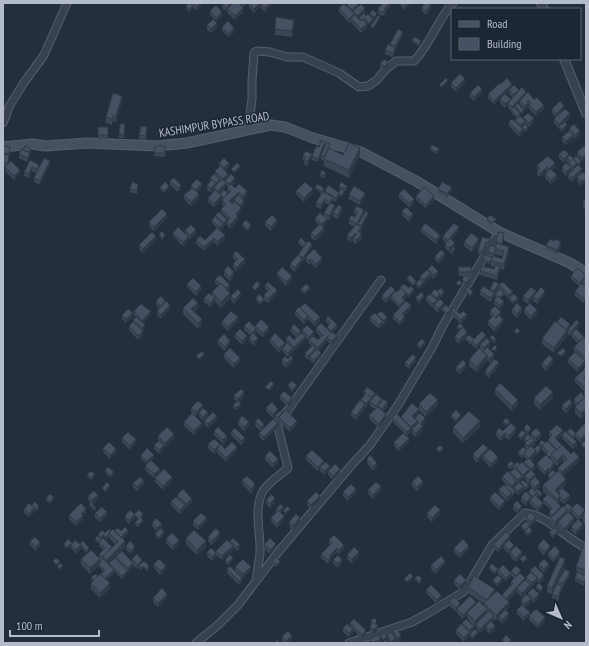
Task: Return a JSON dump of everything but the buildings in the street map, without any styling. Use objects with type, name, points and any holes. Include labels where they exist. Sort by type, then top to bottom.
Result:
[{"type":"main road","name":"KASHIMPUR BYPASS ROAD","points":[[3,147],[33,144],[45,146],[87,143],[157,146],[187,143],[271,125],[285,127],[313,138],[361,152],[416,181],[499,232],[570,263],[586,273]]},
{"type":"street","points":[[3,123],[10,105],[44,55],[67,3]]},
{"type":"street","points":[[248,130],[252,99],[254,53],[257,51],[270,52],[288,57],[303,58],[339,73],[359,87],[368,86],[377,80],[390,65],[396,61],[414,61],[423,50],[445,12],[453,3]]},
{"type":"street","points":[[564,60],[586,113]]},
{"type":"street","points":[[196,643],[218,625],[238,605],[294,533],[374,440],[434,346],[442,327],[499,232]]},
{"type":"street","points":[[255,582],[260,553],[258,510],[260,498],[272,481],[288,468],[277,423],[288,410],[381,280]]},
{"type":"street","points":[[349,643],[412,622],[462,592],[469,584],[492,545],[525,514],[538,518],[555,527],[577,544],[586,548]]}]
